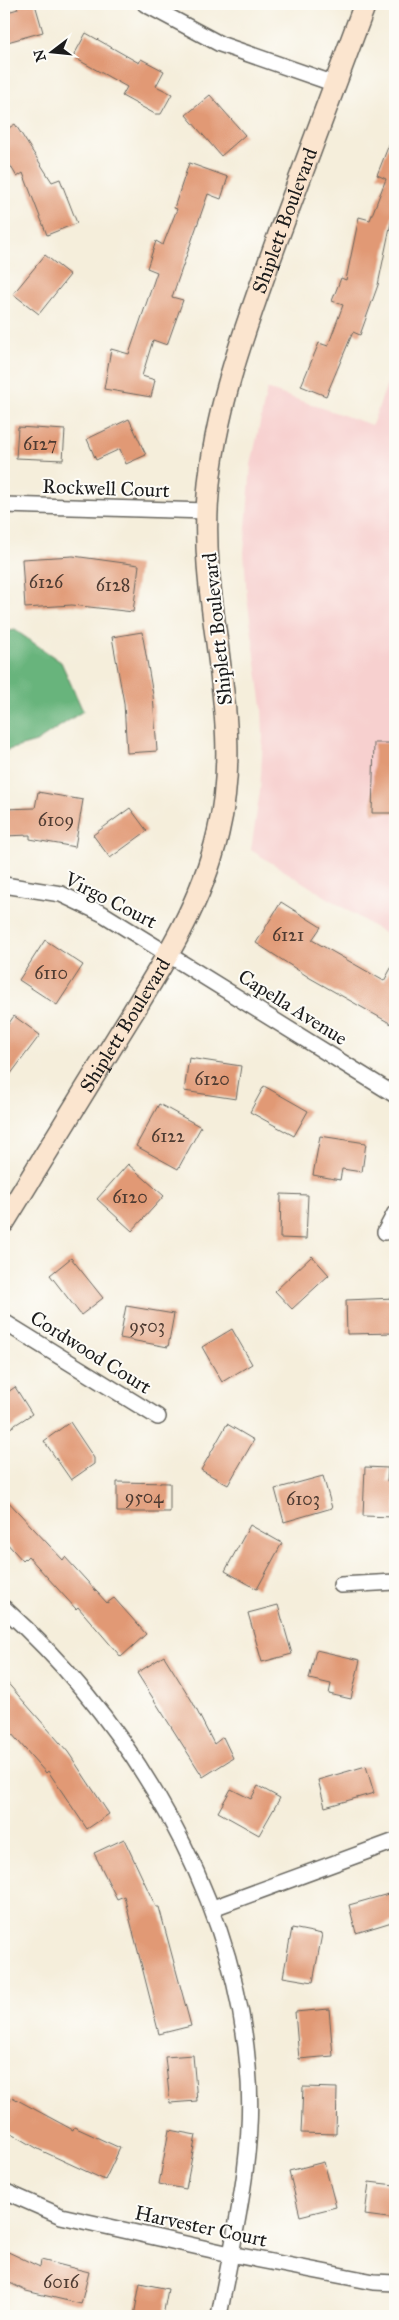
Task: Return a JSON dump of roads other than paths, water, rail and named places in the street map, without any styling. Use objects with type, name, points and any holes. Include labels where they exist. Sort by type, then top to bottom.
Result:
[{"type":"street","points":[[145,4],[220,44],[335,84]]},
{"type":"street","name":"Shiplett Boulevard","points":[[4,1222],[169,953],[202,886],[218,835],[226,792],[227,712],[208,563],[207,511],[215,449],[233,365],[365,4]]},
{"type":"street","name":"Rockwell Court","points":[[4,505],[207,511]]},
{"type":"street","name":"Virgo Court","points":[[4,885],[38,889],[73,899],[169,953]]},
{"type":"street","name":"Capella Avenue","points":[[169,953],[395,1095]]},
{"type":"street","points":[[385,1232],[395,1213]]},
{"type":"street","name":"Cordwood Court","points":[[4,1322],[158,1417]]},
{"type":"street","points":[[341,1584],[395,1582]]},
{"type":"street","points":[[4,1608],[27,1629],[71,1676],[122,1741],[157,1795],[213,1908],[237,1991],[248,2068],[248,2158],[219,2316]]},
{"type":"street","points":[[213,1908],[395,1841]]},
{"type":"street","name":"Harvester Court","points":[[4,2190],[61,2216],[230,2254],[374,2282],[395,2282]]}]
